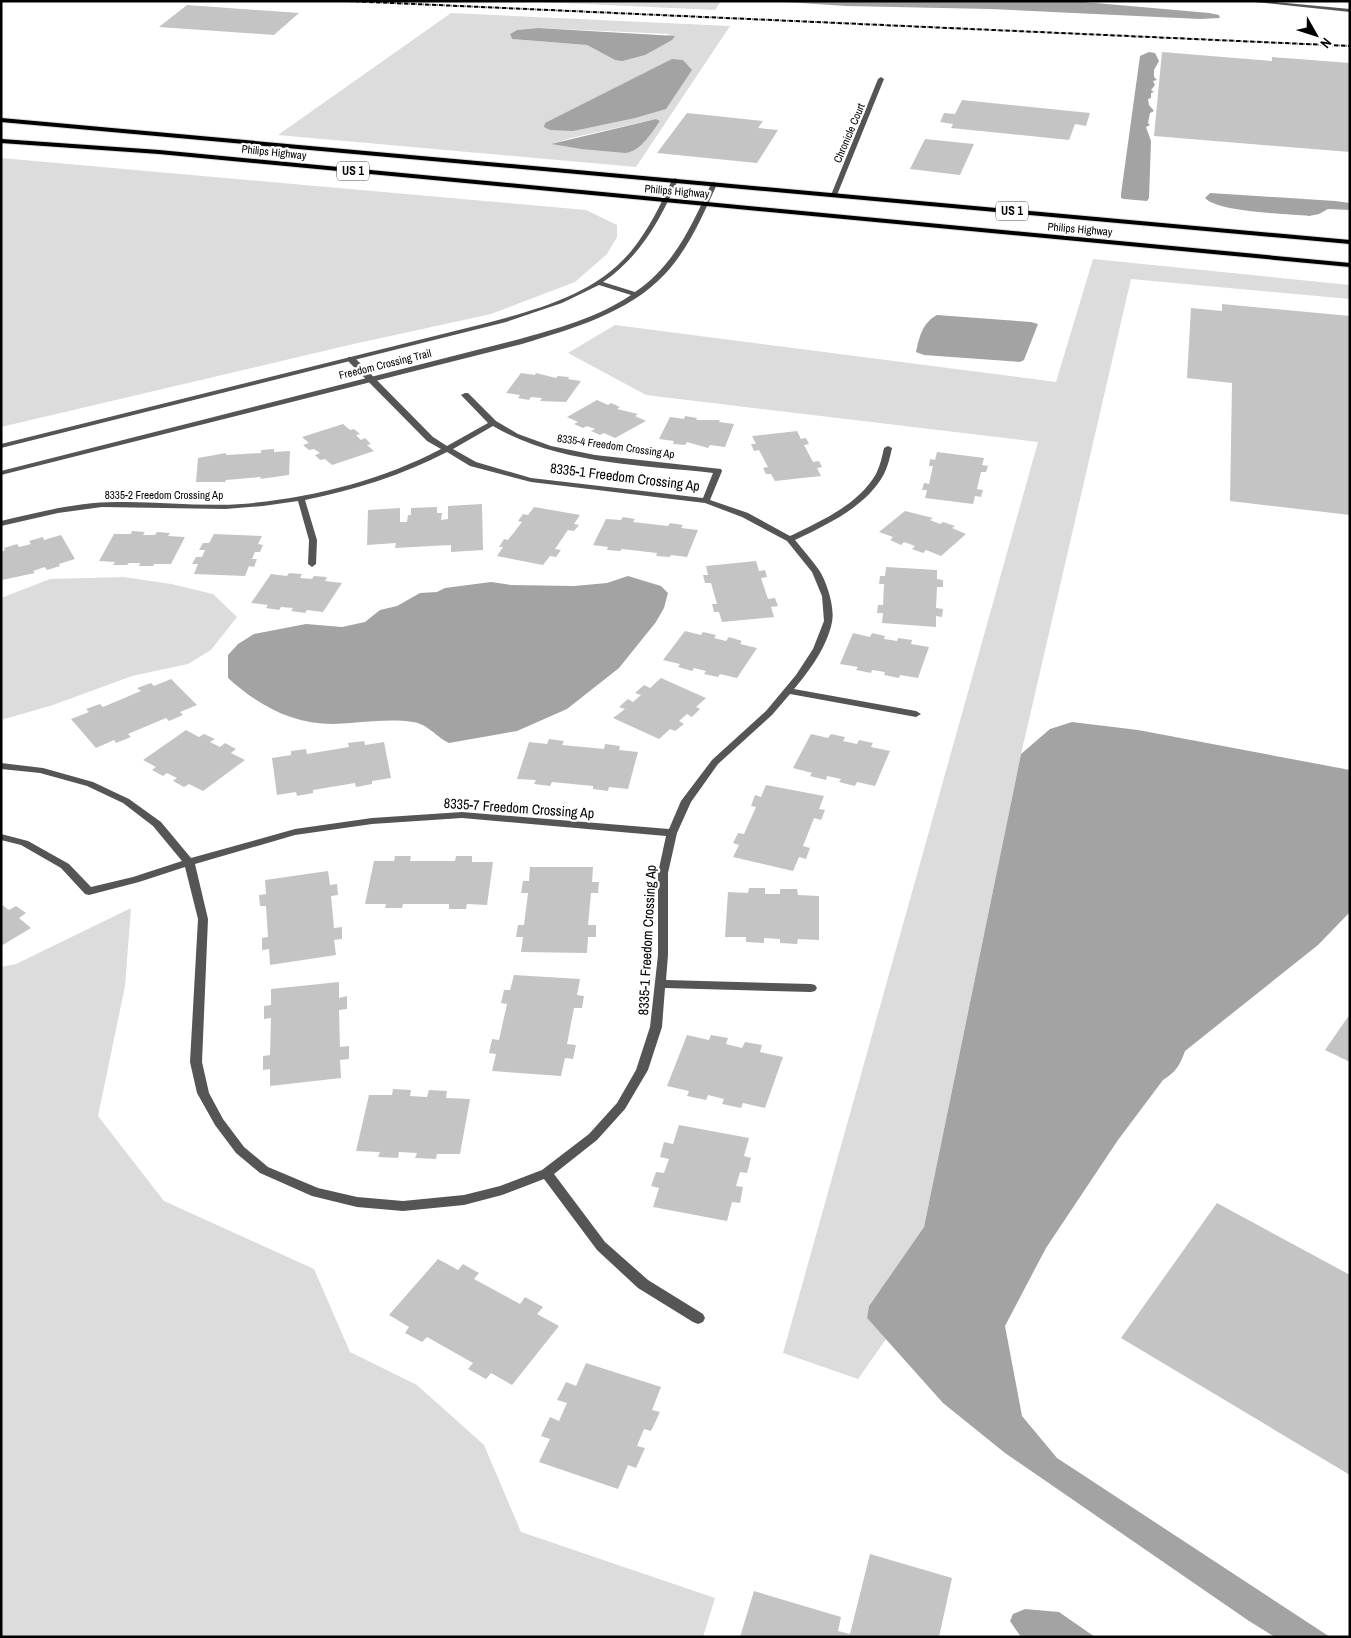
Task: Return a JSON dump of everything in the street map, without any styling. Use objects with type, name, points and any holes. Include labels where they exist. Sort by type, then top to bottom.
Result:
[{"type":"main road","name":"Philips Highway","points":[[1,120],[1350,242]]},
{"type":"main road","name":"Philips Highway","points":[[1,141],[159,152],[1350,265]]},
{"type":"main road","points":[[159,152],[198,150],[258,153],[287,146]]},
{"type":"street","points":[[1247,1],[1350,11]]},
{"type":"street","name":"Chronicle Court","points":[[834,195],[880,79]]},
{"type":"street","name":"Freedom Crossing Trail","points":[[1,446],[526,314],[575,296],[599,283],[627,260],[666,201],[675,180]]},
{"type":"street","name":"Freedom Crossing Trail","points":[[1,473],[550,333],[595,316],[635,294],[660,275],[676,257],[714,184]]},
{"type":"street","points":[[599,283],[635,294]]},
{"type":"street","name":"8335-1 Freedom Crossing Ap","points":[[1,766],[40,770],[90,784],[126,801],[157,824],[190,862],[203,919],[196,1062],[203,1093],[219,1122],[240,1150],[264,1170],[316,1192],[357,1202],[403,1206],[464,1200],[502,1190],[546,1173],[593,1137],[621,1106],[642,1070],[656,1027],[663,955],[663,873],[672,834],[686,801],[715,762],[769,712],[788,691],[818,649],[828,621],[826,596],[816,572],[790,539],[745,516],[706,501],[531,480],[474,464],[430,439],[350,359]]},
{"type":"street","name":"8335-4 Freedom Crossing Ap","points":[[465,394],[493,423],[515,436],[549,448],[595,456],[718,471],[706,501]]},
{"type":"street","name":"8335-2 Freedom Crossing Ap","points":[[1,524],[39,514],[80,507],[117,504],[195,508],[240,506],[301,499],[375,480],[415,464],[493,423]]},
{"type":"street","points":[[790,539],[825,523],[862,497],[880,474],[888,448]]},
{"type":"street","points":[[301,499],[314,540],[312,564]]},
{"type":"street","points":[[788,691],[916,714]]},
{"type":"street","name":"8335-7 Freedom Crossing Ap","points":[[190,862],[296,832],[372,820],[436,816],[462,815],[672,834]]},
{"type":"street","points":[[1,837],[24,843],[64,866],[89,891],[134,880],[190,862]]},
{"type":"street","points":[[661,984],[811,988]]},
{"type":"street","points":[[546,1173],[601,1246],[643,1284],[698,1318]]},
{"type":"shaded area","points":[[518,1],[721,1],[715,10]]},
{"type":"shaded area","points":[[770,1],[1073,1],[1209,13],[1219,15],[1220,18],[1200,19],[990,9],[846,6]]},
{"type":"shaded area","points":[[451,13],[730,26],[636,167],[278,135]],"holes":[[[538,28],[670,34],[615,60],[587,45],[512,39],[510,34],[517,30]],[[656,119],[660,121],[643,143],[581,149],[552,144]]]},
{"type":"shaded area","points":[[538,28],[675,36],[672,40],[645,55],[622,61],[615,60],[587,45],[512,39],[510,34],[517,30]]},
{"type":"shaded area","points":[[1149,52],[1155,53],[1159,61],[1154,70],[1154,77],[1157,80],[1153,81],[1155,85],[1151,90],[1154,92],[1151,93],[1151,98],[1148,99],[1149,105],[1154,111],[1150,113],[1148,123],[1150,125],[1146,127],[1151,141],[1149,198],[1147,201],[1124,199],[1121,198],[1121,194],[1140,56]]},
{"type":"shaded area","points":[[672,59],[683,60],[692,70],[666,109],[635,118],[573,131],[550,130],[544,127],[545,123]]},
{"type":"shaded area","points":[[656,119],[660,121],[646,140],[637,148],[626,153],[551,144]]},
{"type":"shaded area","points":[[1,158],[586,210],[617,225],[617,237],[607,254],[575,282],[491,314],[349,345],[1,427]]},
{"type":"shaded area","points":[[1210,193],[1335,201],[1350,203],[1350,210],[1328,209],[1319,214],[1309,216],[1254,212],[1212,203],[1205,198]]},
{"type":"shaded area","points":[[1093,259],[1350,285],[1350,299],[1131,279],[1021,754],[924,1227],[869,1306],[867,1318],[886,1339],[858,1379],[783,1353],[1038,442],[646,395],[568,353],[615,325],[1056,382]]},
{"type":"shaded area","points":[[937,315],[1038,324],[1024,360],[1020,362],[924,355],[916,352],[925,326]]},
{"type":"shaded area","points":[[628,576],[661,586],[668,593],[664,608],[656,622],[619,668],[567,709],[517,731],[449,743],[423,725],[413,722],[383,721],[333,724],[303,721],[289,717],[263,704],[251,697],[228,678],[228,655],[238,644],[254,634],[306,624],[342,627],[365,622],[380,610],[397,606],[420,593],[437,592],[445,588],[491,582],[511,585],[574,586],[607,583]]},
{"type":"shaded area","points":[[124,577],[171,584],[213,594],[237,617],[211,650],[188,664],[132,676],[53,705],[1,720],[1,598],[50,579]]},
{"type":"shaded area","points":[[1072,722],[1138,730],[1350,770],[1350,912],[1318,945],[1185,1051],[1177,1068],[1163,1080],[1118,1140],[1046,1248],[1005,1326],[1022,1416],[1057,1458],[1330,1637],[1275,1637],[1005,1453],[943,1403],[867,1318],[869,1306],[924,1227],[1021,754],[1050,729]]},
{"type":"shaded area","points":[[131,908],[125,986],[98,1116],[164,1201],[314,1269],[350,1352],[417,1385],[484,1445],[521,1532],[715,1598],[703,1637],[1,1637],[1,967],[16,964]]},
{"type":"shaded area","points":[[1025,1609],[1059,1612],[1095,1637],[1021,1637],[1010,1621],[1013,1614]]},
{"type":"building","points":[[187,5],[299,13],[274,35],[159,27]]},
{"type":"building","points":[[1162,52],[1272,61],[1272,57],[1350,63],[1350,152],[1154,136]]},
{"type":"building","points":[[962,100],[1090,113],[1086,126],[1075,124],[1069,140],[951,128],[953,124],[940,122],[944,113],[955,114]]},
{"type":"building","points":[[687,113],[763,121],[758,128],[778,130],[757,163],[657,153]]},
{"type":"building","points":[[925,139],[974,144],[960,175],[910,169]]},
{"type":"building","points":[[1222,304],[1350,316],[1350,515],[1230,501],[1232,383],[1187,378],[1191,308],[1222,311]]},
{"type":"building","points":[[521,373],[535,375],[536,373],[556,378],[558,376],[569,377],[568,379],[581,381],[566,402],[540,401],[542,398],[531,397],[529,400],[518,398],[520,395],[506,393]]},
{"type":"building","points":[[597,400],[608,405],[611,403],[620,407],[617,409],[638,414],[635,416],[646,421],[615,438],[604,433],[600,435],[591,431],[595,429],[587,426],[583,428],[574,424],[578,422],[567,417]]},
{"type":"building","points":[[685,416],[697,418],[696,420],[720,420],[719,422],[734,424],[725,447],[710,445],[708,448],[687,442],[685,445],[673,444],[674,441],[659,439],[670,417],[684,419]]},
{"type":"building","points":[[343,424],[350,430],[354,429],[360,434],[356,435],[361,440],[365,438],[371,444],[367,445],[374,451],[332,465],[325,459],[320,460],[315,455],[320,453],[314,449],[309,450],[303,445],[309,443],[302,437]]},
{"type":"building","points":[[797,431],[801,439],[806,438],[809,444],[804,445],[813,462],[819,461],[822,467],[817,468],[821,476],[775,481],[771,474],[766,474],[763,468],[768,467],[759,450],[754,451],[751,444],[756,444],[752,436]]},
{"type":"building","points":[[274,449],[274,452],[290,451],[289,475],[260,479],[261,477],[226,480],[225,482],[196,482],[198,458],[226,453],[226,455],[261,453],[261,450]]},
{"type":"building","points":[[937,452],[984,458],[982,465],[988,466],[986,472],[981,472],[977,489],[983,490],[981,497],[975,496],[973,504],[925,498],[927,490],[922,490],[924,483],[929,484],[933,466],[929,466],[930,459],[935,460]]},
{"type":"building","points":[[482,504],[483,550],[451,552],[451,545],[395,548],[396,543],[367,545],[368,510],[400,508],[400,522],[407,522],[408,515],[411,515],[411,508],[437,507],[437,513],[442,513],[441,520],[448,519],[448,506]]},
{"type":"building","points":[[534,507],[580,515],[574,524],[579,525],[574,531],[568,530],[555,549],[561,550],[556,557],[550,556],[543,565],[497,556],[503,547],[499,547],[504,539],[508,540],[522,522],[518,521],[523,514],[528,515]]},
{"type":"building","points":[[905,511],[933,518],[930,520],[940,524],[943,522],[955,526],[952,528],[966,534],[941,556],[926,550],[923,553],[912,549],[915,546],[904,542],[901,545],[890,540],[893,537],[879,532]]},
{"type":"building","points":[[623,517],[635,519],[633,522],[668,526],[670,523],[683,525],[681,528],[698,530],[687,557],[656,556],[657,553],[622,549],[620,551],[607,550],[608,547],[593,545],[606,519],[621,520]]},
{"type":"building","points":[[132,531],[145,532],[143,535],[155,535],[157,532],[170,533],[168,536],[185,537],[171,564],[139,566],[140,563],[129,563],[127,565],[113,565],[115,562],[99,561],[114,534],[131,534]]},
{"type":"building","points":[[214,534],[262,536],[258,544],[263,545],[260,552],[255,552],[252,559],[257,559],[254,567],[249,566],[245,576],[194,574],[198,564],[192,564],[196,557],[202,557],[205,550],[199,550],[203,543],[209,543]]},
{"type":"building","points":[[61,535],[75,559],[47,570],[45,567],[33,571],[35,573],[2,580],[1,552],[5,550],[4,548],[17,544],[19,547],[31,544],[29,541],[43,537],[44,540]]},
{"type":"building","points":[[756,561],[759,571],[765,570],[767,577],[761,578],[768,599],[775,598],[778,606],[771,607],[774,617],[722,622],[719,612],[714,612],[712,604],[717,604],[711,583],[705,583],[703,575],[708,575],[706,566]]},
{"type":"building","points":[[886,567],[937,570],[937,579],[943,580],[943,587],[937,587],[936,608],[943,609],[942,617],[936,616],[936,627],[882,623],[883,613],[877,613],[878,605],[883,605],[884,584],[879,584],[880,576],[885,576]]},
{"type":"building","points":[[289,573],[302,574],[300,578],[327,577],[325,581],[342,583],[323,612],[307,610],[305,613],[291,611],[293,608],[281,607],[279,610],[266,608],[268,605],[251,603],[271,574],[287,576]]},
{"type":"building","points":[[685,631],[701,635],[703,632],[716,635],[714,638],[726,641],[729,637],[742,641],[740,644],[757,648],[737,678],[720,674],[718,677],[704,674],[706,671],[694,668],[692,671],[678,667],[680,664],[663,660]]},
{"type":"building","points":[[853,633],[870,637],[872,633],[885,636],[884,639],[897,641],[898,638],[912,640],[911,644],[929,647],[918,678],[900,675],[899,678],[884,675],[885,672],[872,670],[871,673],[856,670],[858,667],[840,664]]},
{"type":"building","points":[[661,678],[706,698],[696,707],[700,709],[692,717],[687,714],[679,721],[684,724],[675,731],[670,729],[659,739],[613,718],[625,709],[619,707],[628,699],[633,702],[641,695],[635,693],[644,685],[650,688]]},
{"type":"building","points":[[171,679],[197,705],[180,712],[183,715],[169,721],[166,718],[128,734],[131,737],[116,743],[114,740],[96,748],[71,719],[89,712],[86,709],[100,704],[103,707],[141,691],[137,688],[151,683],[154,686]]},
{"type":"building","points":[[186,730],[199,737],[204,734],[215,739],[210,742],[220,747],[225,743],[236,749],[231,753],[245,760],[203,791],[189,784],[184,787],[173,781],[177,778],[167,773],[163,776],[152,770],[156,767],[143,760]]},
{"type":"building","points":[[811,734],[828,738],[831,734],[845,737],[843,741],[857,744],[859,740],[873,743],[871,747],[890,751],[875,786],[857,782],[855,786],[839,782],[841,779],[827,776],[826,780],[810,776],[812,773],[793,768]]},
{"type":"building","points":[[549,739],[564,741],[562,745],[604,749],[605,744],[620,746],[619,750],[638,752],[628,789],[609,787],[608,791],[593,789],[593,786],[552,782],[550,786],[534,784],[536,780],[517,779],[529,742],[547,744]]},
{"type":"building","points":[[364,741],[365,745],[384,742],[391,778],[372,781],[372,784],[356,787],[355,783],[313,790],[313,793],[297,796],[296,792],[277,795],[272,758],[291,755],[291,751],[306,749],[307,754],[349,747],[348,743]]},
{"type":"building","points":[[766,785],[824,796],[819,809],[825,810],[821,820],[814,818],[803,846],[810,848],[806,859],[799,857],[793,871],[733,857],[739,845],[733,843],[738,833],[744,834],[756,807],[751,806],[755,795],[761,797]]},
{"type":"building","points":[[395,856],[411,856],[410,861],[455,861],[456,856],[472,856],[472,862],[493,862],[487,905],[467,904],[466,909],[449,909],[449,904],[403,904],[402,908],[385,908],[386,904],[365,904],[374,861],[394,861]]},
{"type":"building","points":[[530,867],[593,867],[592,882],[599,882],[598,893],[591,893],[588,925],[596,925],[596,937],[588,937],[587,953],[521,952],[523,937],[516,937],[518,925],[524,925],[528,893],[521,893],[523,881],[529,881]]},
{"type":"building","points":[[328,871],[330,885],[337,884],[338,895],[331,896],[334,928],[342,927],[342,939],[334,940],[336,955],[270,965],[269,949],[262,950],[262,938],[268,937],[266,906],[260,906],[259,895],[266,894],[265,880]]},
{"type":"building","points":[[749,888],[765,888],[765,894],[780,894],[780,889],[797,889],[798,895],[819,896],[819,940],[798,939],[797,944],[780,943],[780,939],[764,938],[764,943],[746,942],[746,937],[725,937],[728,892],[748,893]]},
{"type":"building","points":[[1,904],[9,910],[16,906],[26,913],[19,918],[31,928],[1,946]]},
{"type":"building","points":[[514,975],[580,979],[577,995],[584,996],[582,1008],[574,1008],[567,1044],[576,1045],[573,1059],[565,1058],[561,1076],[492,1071],[496,1054],[489,1053],[492,1039],[499,1040],[507,1004],[501,1003],[504,990],[510,990]]},
{"type":"building","points":[[339,982],[339,998],[347,996],[347,1009],[339,1010],[340,1047],[349,1046],[349,1059],[340,1060],[341,1078],[270,1086],[270,1069],[263,1070],[263,1056],[270,1055],[271,1018],[264,1019],[264,1006],[271,1005],[271,989]]},
{"type":"building","points":[[1350,1014],[1350,1062],[1325,1050]]},
{"type":"building","points":[[687,1035],[709,1040],[711,1035],[728,1038],[726,1044],[742,1048],[745,1042],[762,1045],[760,1052],[783,1057],[765,1108],[743,1103],[741,1108],[722,1104],[724,1099],[708,1095],[706,1100],[687,1096],[689,1091],[667,1086]]},
{"type":"building","points":[[393,1089],[411,1090],[410,1096],[427,1097],[429,1090],[447,1091],[446,1098],[470,1099],[460,1154],[437,1154],[436,1159],[415,1158],[417,1153],[399,1152],[398,1158],[378,1157],[380,1152],[356,1151],[369,1095],[392,1095]]},
{"type":"building","points":[[679,1125],[749,1138],[744,1156],[751,1158],[747,1173],[740,1172],[736,1186],[743,1187],[740,1203],[732,1202],[727,1221],[653,1207],[659,1188],[651,1186],[656,1172],[664,1173],[669,1159],[660,1157],[664,1142],[673,1144]]},
{"type":"building","points":[[1217,1203],[1350,1275],[1350,1475],[1121,1338]]},
{"type":"building","points":[[438,1259],[458,1270],[463,1264],[479,1273],[474,1279],[520,1304],[525,1297],[543,1307],[537,1314],[559,1326],[512,1385],[491,1373],[486,1379],[468,1369],[473,1363],[427,1337],[422,1342],[405,1333],[409,1327],[389,1315]]},
{"type":"building","points":[[586,1363],[661,1387],[652,1410],[660,1412],[651,1431],[644,1429],[637,1446],[645,1448],[636,1468],[628,1465],[618,1489],[539,1462],[550,1439],[541,1436],[550,1417],[559,1421],[567,1403],[557,1400],[566,1382],[576,1386]]},
{"type":"building","points":[[870,1554],[952,1578],[939,1637],[740,1637],[754,1591],[841,1617],[838,1631],[850,1634]]},
{"type":"railway","points":[[348,1],[1350,46]]}]
